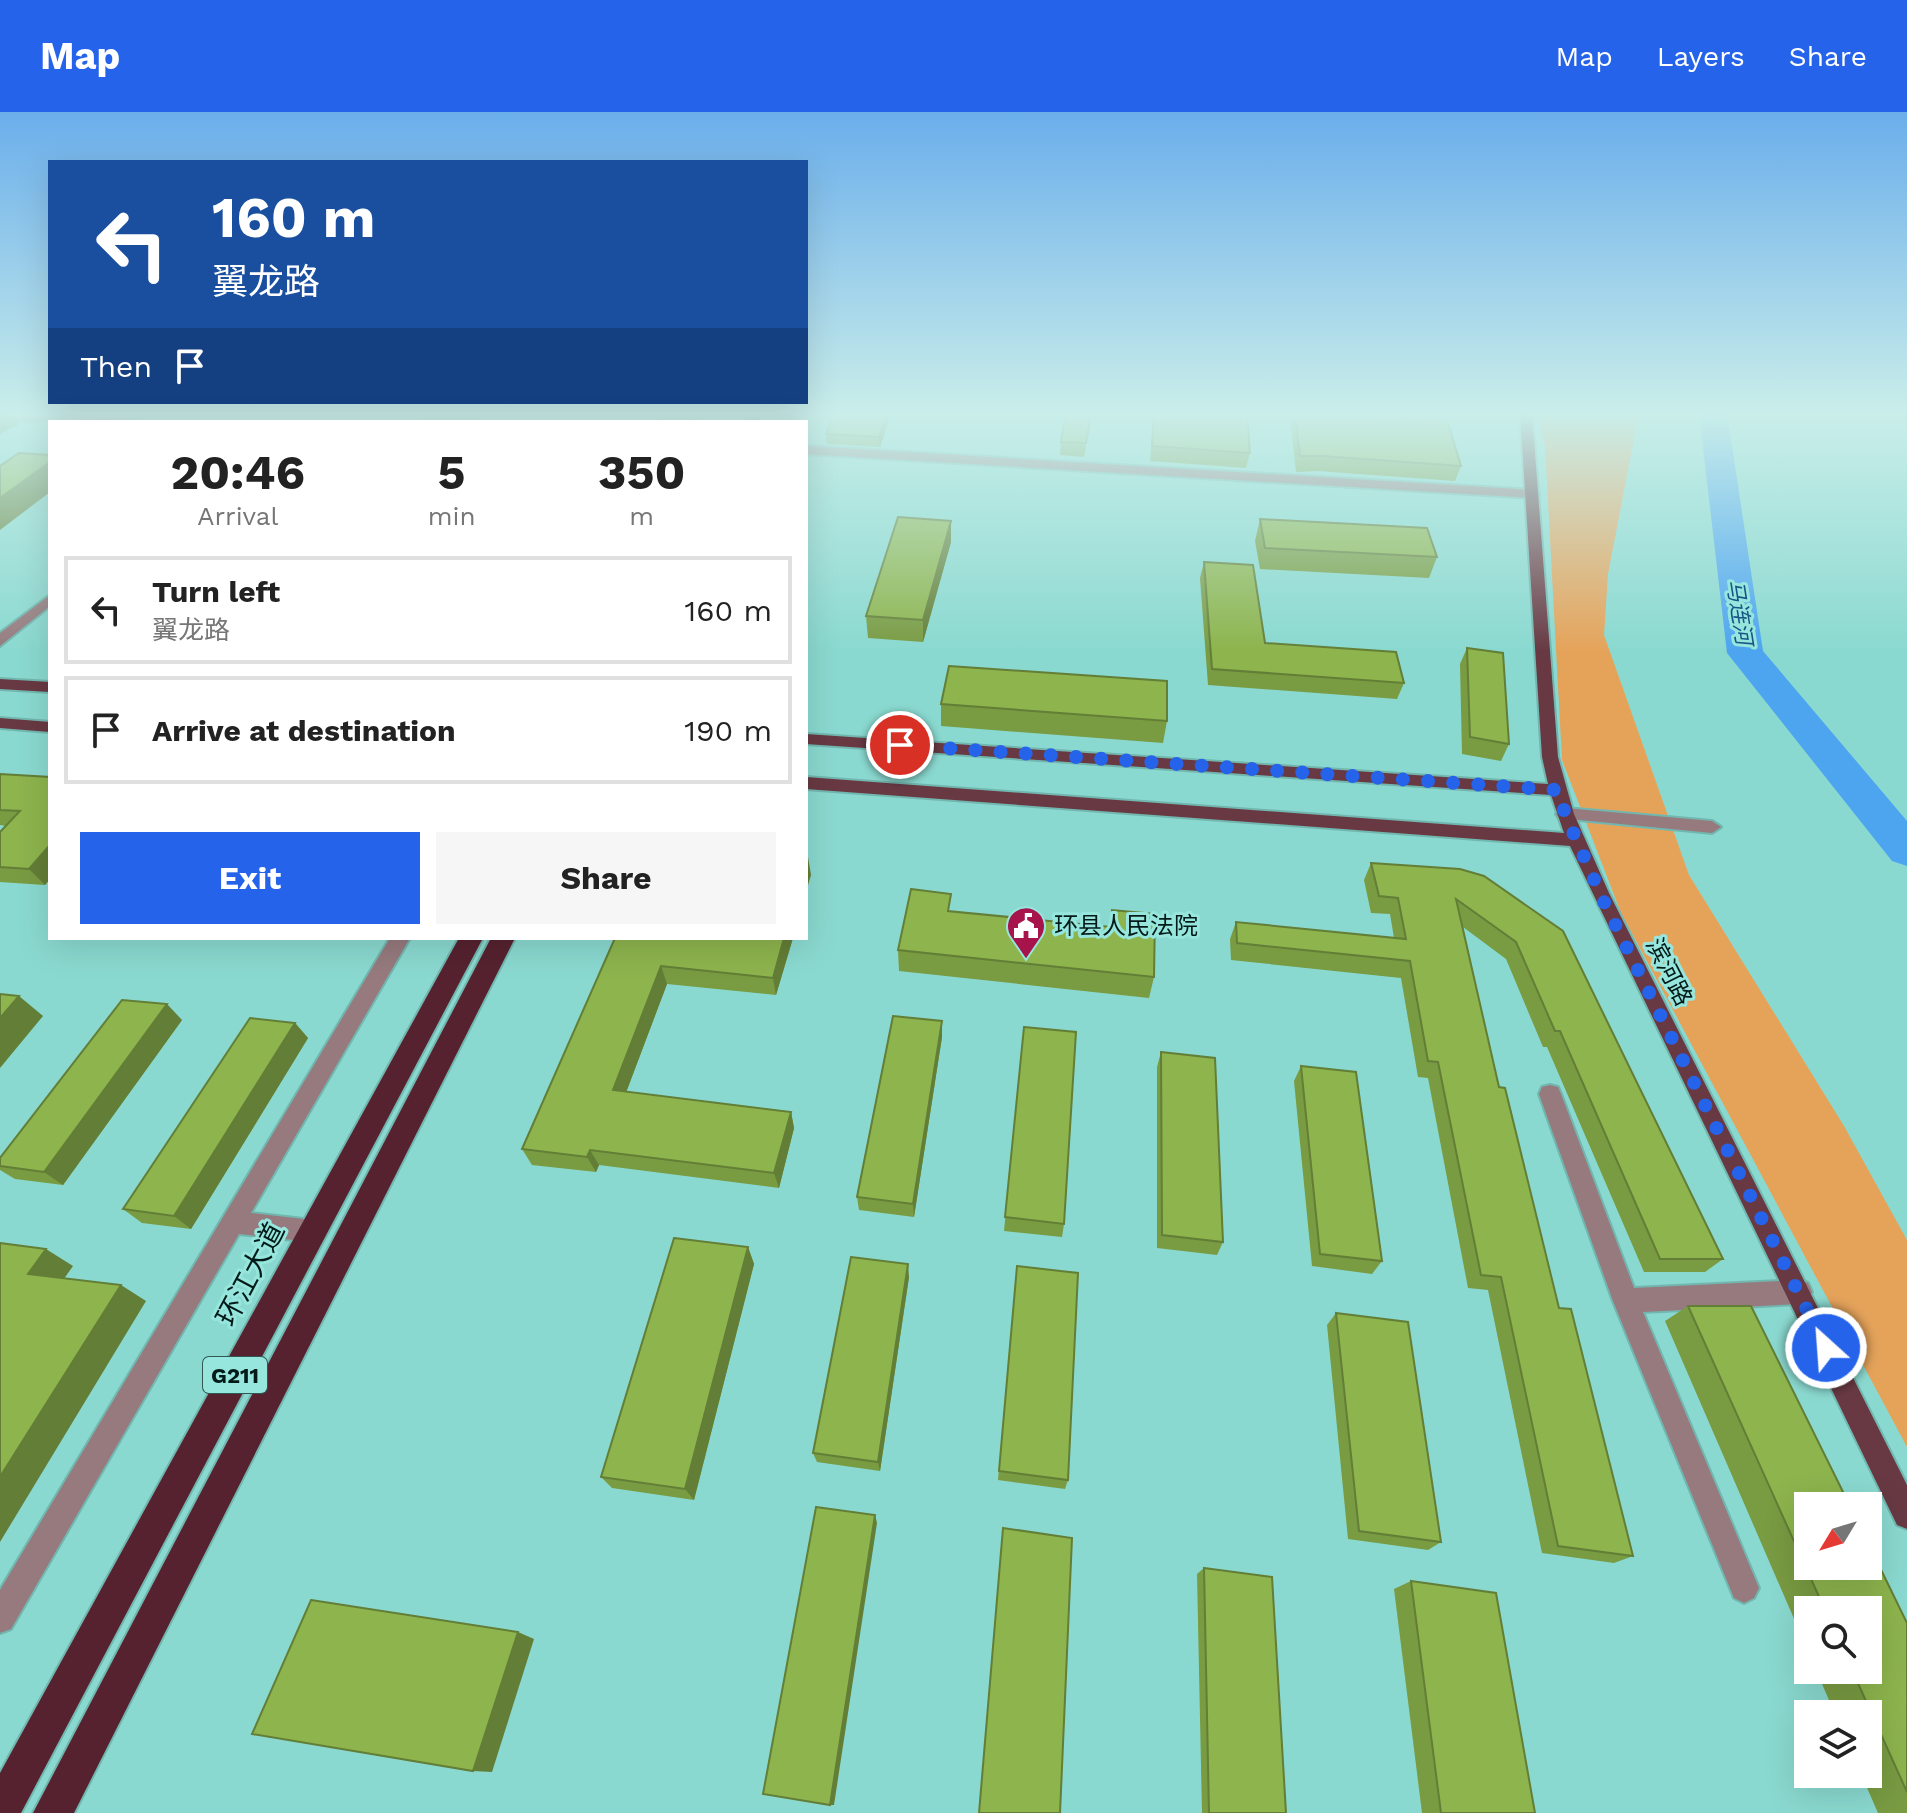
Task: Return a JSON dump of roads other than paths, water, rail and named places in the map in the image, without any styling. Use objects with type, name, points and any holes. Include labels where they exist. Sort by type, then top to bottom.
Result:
[{"type":"highway","name":"环江大道","points":[[0,1813],[470,940]]},
{"type":"highway","name":"G211","points":[[53,1813],[502,940]]},
{"type":"main road","name":"滨河路","points":[[1533,494],[1550,757],[1565,814],[1907,1515]]},
{"type":"main road","points":[[3,687],[48,687]]},
{"type":"main road","points":[[0,723],[48,727]]},
{"type":"main road","points":[[808,739],[1558,790]]},
{"type":"main road","points":[[808,783],[1576,840]]},
{"type":"street","points":[[1506,492],[1533,494]]},
{"type":"street","points":[[0,641],[48,601]]},
{"type":"street","points":[[1565,814],[1712,827]]},
{"type":"street","points":[[0,1618],[399,940]]},
{"type":"street","points":[[1550,1094],[1626,1301],[1744,1588]]},
{"type":"street","points":[[233,1222],[312,1231]]},
{"type":"street","points":[[1626,1301],[1799,1292]]},
{"type":"waterway","name":"马连河","points":[[1724,492],[1745,653],[1907,850]]},
{"type":"place","name":"环县人民法院","points":[[1026,960]]}]
